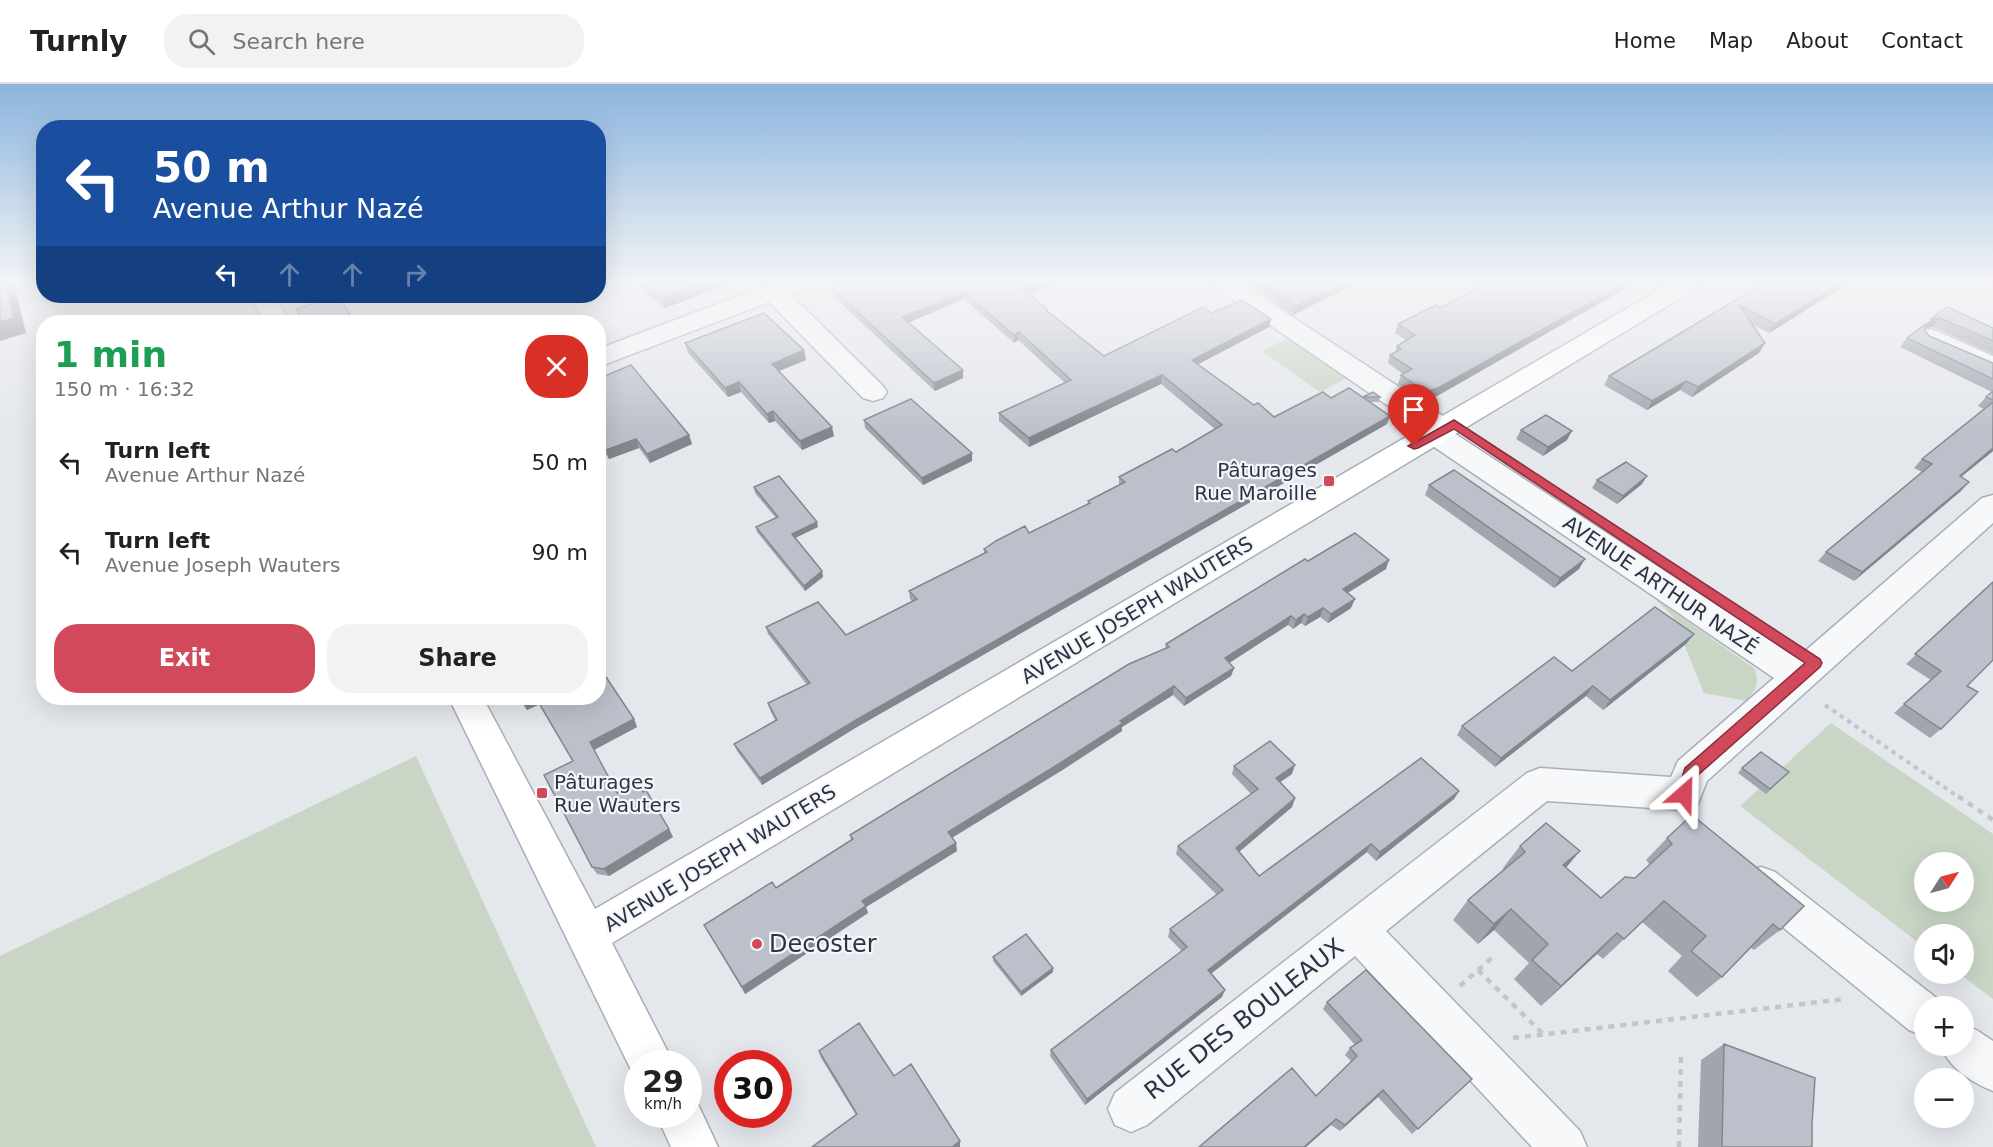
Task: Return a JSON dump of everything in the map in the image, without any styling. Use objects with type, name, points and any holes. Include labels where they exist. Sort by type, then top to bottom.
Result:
[{"type":"street","points":[[606,356],[666,333]]},
{"type":"street","points":[[823,333],[873,392]]},
{"type":"street","name":"AVENUE ARTHUR NAZÉ","points":[[1300,333],[1807,670]]},
{"type":"street","name":"AVENUE JOSEPH WAUTERS","points":[[587,936],[1605,333]]},
{"type":"street","points":[[1932,337],[1993,366]]},
{"type":"street","name":"RUE DES BOULEAUX","points":[[1131,1108],[1540,784],[1691,811],[1691,772],[1993,506]]},
{"type":"street","points":[[470,705],[645,1050]]},
{"type":"street","points":[[1732,862],[1914,1007]]},
{"type":"street","name":"RUE DES BOULEAUX","points":[[1357,929],[1564,1147]]},
{"type":"street","points":[[1974,1054],[1993,1069]]},
{"type":"street","points":[[686,1128],[695,1147]]},
{"type":"path","points":[[1824,705],[1993,820]]},
{"type":"path","points":[[1434,1010],[1495,955]]},
{"type":"path","points":[[1478,970],[1543,1035]]},
{"type":"path","points":[[1466,1044],[1852,998]]},
{"type":"path","points":[[1679,1147],[1681,1055]]},
{"type":"green space","points":[[1292,336],[1351,376],[1320,392],[1262,351]]},
{"type":"green space","points":[[1654,598],[1755,669],[1756,686],[1746,701],[1704,693],[1673,617]]},
{"type":"green space","points":[[1831,723],[1993,834],[1993,999],[1973,984],[1974,924],[1914,924],[1914,939],[1740,806]]},
{"type":"green space","points":[[416,756],[596,1147],[0,1147],[0,956]]},
{"type":"building","points":[[712,333],[785,333],[804,350],[772,364],[832,427],[800,441],[773,411],[767,414],[739,382],[725,388],[685,343]]},
{"type":"building","points":[[880,333],[920,333],[963,370],[934,383]]},
{"type":"building","points":[[1020,333],[1075,333],[1104,356],[1151,333],[1245,333],[1192,360],[1254,405],[1258,403],[1274,417],[1323,392],[1331,398],[1349,388],[1390,416],[856,720],[760,778],[734,744],[777,720],[768,703],[810,683],[766,627],[818,602],[846,635],[917,599],[909,591],[987,552],[984,549],[996,541],[1025,526],[1029,533],[1090,503],[1088,501],[1125,482],[1119,477],[1172,449],[1176,452],[1222,425],[1162,375],[1029,438],[999,413],[1071,380]]},
{"type":"building","points":[[1411,333],[1537,333],[1440,387],[1426,392],[1401,375],[1412,369],[1390,355],[1401,349],[1397,346],[1415,335]]},
{"type":"building","points":[[1681,333],[1758,333],[1765,343],[1698,387],[1686,381],[1652,401],[1609,376]]},
{"type":"building","points":[[1914,333],[1927,333],[1929,336],[1993,363],[1993,379],[1907,338]]},
{"type":"building","points":[[1974,333],[1993,333],[1993,341]]},
{"type":"building","points":[[631,365],[689,435],[647,454],[636,439],[606,450],[606,376]]},
{"type":"building","points":[[1993,391],[1993,400],[1986,397]]},
{"type":"building","points":[[1373,392],[1380,397],[1363,397]]},
{"type":"building","points":[[911,399],[972,453],[922,478],[864,420]]},
{"type":"building","points":[[1993,402],[1993,448],[1960,476],[1969,482],[1862,572],[1826,552],[1932,464],[1922,459]]},
{"type":"building","points":[[1546,415],[1572,431],[1548,447],[1521,430]]},
{"type":"building","points":[[1626,462],[1647,476],[1623,496],[1597,480]]},
{"type":"building","points":[[1454,470],[1585,559],[1560,578],[1429,485]]},
{"type":"building","points":[[779,476],[817,522],[792,534],[822,571],[804,586],[756,527],[778,517],[754,487]]},
{"type":"building","points":[[1355,533],[1389,560],[1343,589],[1355,599],[1331,614],[1323,608],[1308,617],[1304,614],[1296,620],[1291,616],[1225,658],[1234,668],[1186,698],[1174,686],[1120,721],[1123,723],[948,832],[956,843],[862,901],[866,906],[742,987],[704,925],[772,882],[776,888],[853,839],[850,835],[1129,664],[1169,647],[1166,644],[1305,559],[1308,561]]},
{"type":"building","points":[[1993,582],[1993,660],[1967,686],[1978,692],[1941,729],[1904,704],[1941,671],[1915,654]]},
{"type":"building","points":[[1655,607],[1694,634],[1610,700],[1593,686],[1501,758],[1462,726],[1554,657],[1572,671]]},
{"type":"building","points":[[606,677],[634,719],[590,742],[617,793],[638,782],[643,792],[646,790],[669,829],[604,869],[592,867],[544,775],[573,761],[540,705],[606,705]]},
{"type":"building","points":[[1270,741],[1295,765],[1276,778],[1295,798],[1236,848],[1259,876],[1421,758],[1459,791],[1380,852],[1371,844],[1208,970],[1225,990],[1087,1099],[1051,1050],[1187,947],[1170,929],[1223,890],[1178,846],[1258,789],[1234,766]]},
{"type":"building","points":[[1761,752],[1789,772],[1770,789],[1742,768]]},
{"type":"building","points":[[1692,815],[1804,906],[1780,930],[1773,924],[1722,977],[1691,951],[1706,936],[1664,901],[1624,939],[1617,933],[1561,986],[1532,960],[1548,944],[1511,909],[1494,924],[1468,900],[1525,852],[1520,846],[1546,823],[1580,851],[1563,865],[1601,898],[1625,877],[1635,878],[1672,844],[1667,838]]},
{"type":"building","points":[[1026,934],[1053,968],[1021,992],[993,957]]},
{"type":"building","points":[[1366,970],[1472,1079],[1418,1129],[1383,1090],[1345,1125],[1336,1119],[1304,1147],[1199,1147],[1292,1068],[1316,1096],[1357,1056],[1350,1048],[1362,1040],[1327,1002]]},
{"type":"building","points":[[859,1023],[894,1076],[911,1064],[960,1141],[952,1147],[812,1147],[857,1114],[819,1051]]},
{"type":"building","points":[[1724,1044],[1815,1078],[1812,1147],[1722,1147]]},
{"type":"place","name":"Pâturages Rue Maroille","points":[[1329,481]]},
{"type":"place","name":"Pâturages Rue Wauters","points":[[542,793]]},
{"type":"place","name":"Decoster","points":[[757,944]]},
{"type":"route","points":[[1414,446],[1454,423],[1815,663],[1691,772],[1684,794]]}]
